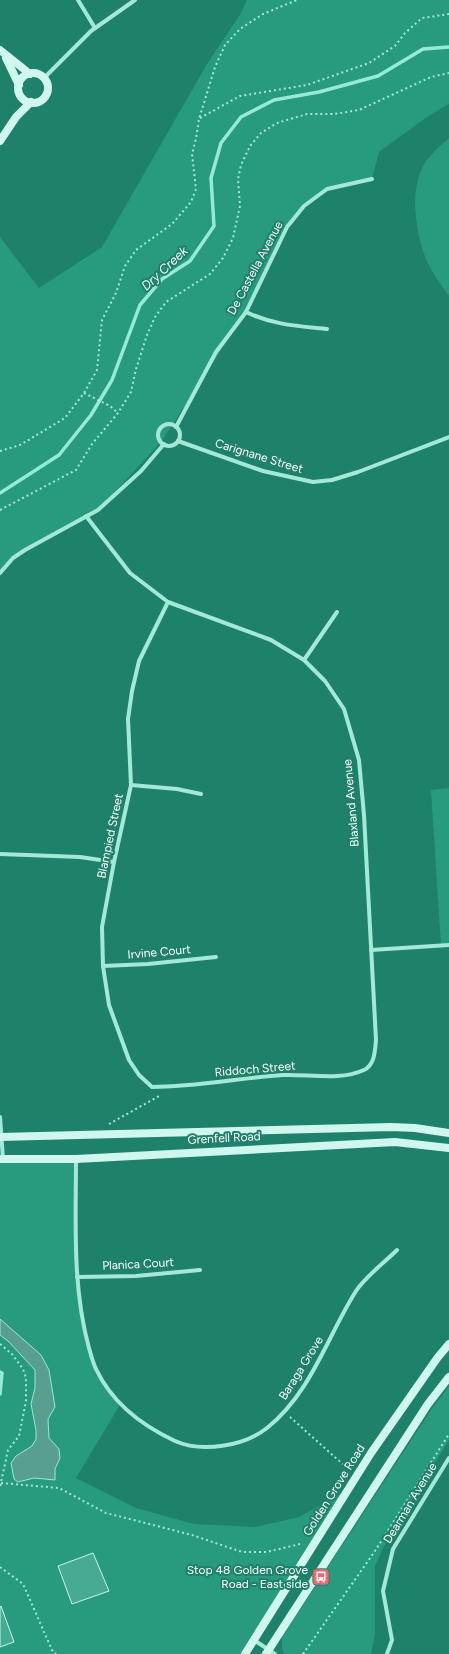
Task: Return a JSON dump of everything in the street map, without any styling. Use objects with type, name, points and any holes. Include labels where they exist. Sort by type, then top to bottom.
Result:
[{"type":"main road","points":[[2,52],[30,74]]},
{"type":"main road","points":[[2,52],[19,85],[20,96],[16,117]]},
{"type":"main road","points":[[19,85],[23,78],[30,74],[37,74],[44,78],[47,83],[47,93],[39,102],[30,102],[20,96]]},
{"type":"main road","points":[[0,141],[16,117],[30,102]]},
{"type":"main road","name":"Grenfell Road","points":[[1,1138],[391,1127],[415,1128],[449,1133]]},
{"type":"main road","name":"Grenfell Road","points":[[2,1159],[76,1159],[395,1142],[449,1148]]},
{"type":"main road","name":"Golden Grove Road","points":[[245,1654],[371,1453],[438,1357],[449,1344]]},
{"type":"main road","points":[[270,1653],[428,1404],[449,1377]]},
{"type":"street","points":[[78,0],[95,28]]},
{"type":"street","points":[[44,78],[77,42],[135,0]]},
{"type":"street","name":"De Castella Avenue","points":[[176,427],[216,352],[246,312],[287,227],[304,206],[327,189],[372,178]]},
{"type":"street","points":[[246,312],[263,320],[277,324],[327,329]]},
{"type":"street","points":[[168,424],[176,427],[180,434],[178,441],[174,444],[164,444],[161,442],[157,434],[161,427],[168,424]]},
{"type":"street","points":[[448,437],[449,443]]},
{"type":"street","name":"Carignane Street","points":[[178,441],[263,470],[312,482],[332,480],[358,472],[448,437]]},
{"type":"street","points":[[0,573],[13,558],[25,550],[98,510],[120,491],[164,444]]},
{"type":"street","name":"Blaxland Avenue","points":[[86,516],[130,573],[168,602],[271,640],[304,660],[325,681],[344,709],[359,760],[364,815],[376,1040],[373,1060]]},
{"type":"street","name":"Blampied Street","points":[[139,1075],[129,1060],[109,1005],[103,966],[102,927],[114,862],[131,785],[128,719],[132,691],[139,661],[168,602]]},
{"type":"street","points":[[304,660],[337,612]]},
{"type":"street","points":[[131,785],[177,789],[201,794]]},
{"type":"street","points":[[0,854],[80,857],[114,862]]},
{"type":"street","points":[[371,950],[449,945]]},
{"type":"street","name":"Irvine Court","points":[[103,966],[148,964],[216,957]]},
{"type":"street","name":"Riddoch Street","points":[[139,1075],[152,1088],[174,1088],[283,1075],[348,1075],[366,1069],[373,1060]]},
{"type":"street","points":[[0,1117],[2,1159]]},
{"type":"street","name":"Baraga Grove","points":[[76,1159],[77,1277],[83,1326],[96,1369],[110,1390],[136,1419],[157,1432],[183,1444],[214,1447],[242,1441],[266,1428],[290,1407],[315,1368],[357,1290],[397,1250]]},
{"type":"street","name":"Planica Court","points":[[77,1277],[136,1276],[200,1270]]},
{"type":"street","name":"Dearman Avenue","points":[[387,1654],[392,1640],[383,1590],[393,1549],[449,1458]]},
{"type":"street","points":[[254,1640],[270,1653]]},
{"type":"path","points":[[0,451],[20,444],[65,418],[84,393],[97,370],[102,320],[116,293],[125,266],[136,250],[172,224],[191,202],[196,189],[192,154],[199,119],[215,67],[226,45],[240,29],[263,14],[297,0]]},
{"type":"path","points":[[199,119],[211,110],[240,96],[307,85],[369,63],[395,46],[405,33],[422,18],[449,14]]},
{"type":"path","points":[[0,510],[38,492],[76,470],[92,444],[118,413],[131,392],[136,369],[155,317],[166,302],[210,274],[223,258],[233,238],[238,212],[238,179],[241,165],[250,146],[261,133],[277,123],[307,114],[334,114],[359,110],[431,77],[449,72]]},
{"type":"path","points":[[84,393],[110,406],[118,413]]},
{"type":"path","points":[[88,1135],[174,1088]]},
{"type":"path","points":[[0,1344],[12,1354],[23,1369],[26,1378],[26,1401],[19,1436],[8,1450],[0,1487]]},
{"type":"path","points":[[284,1412],[346,1467]]},
{"type":"path","points":[[303,1654],[375,1551],[449,1434]]},
{"type":"path","points":[[1,1483],[58,1488],[106,1513],[192,1535],[242,1552],[267,1552],[300,1544]]},
{"type":"path","points":[[0,1567],[23,1584],[52,1650],[56,1654]]},
{"type":"green space","points":[[247,0],[449,0],[449,104],[427,117],[379,152],[372,179],[327,189],[304,206],[287,227],[246,312],[161,442],[98,510],[13,558],[0,577],[0,237],[39,288],[102,247],[207,64],[241,13]]},
{"type":"green space","points":[[449,138],[449,296],[425,257],[418,232],[415,202],[417,182],[422,168],[432,154]]},
{"type":"green space","points":[[449,788],[449,945],[441,945],[431,790]]},
{"type":"green space","points":[[0,1158],[76,1159],[77,1277],[83,1326],[96,1369],[121,1403],[76,1478],[136,1508],[194,1524],[255,1527],[299,1517],[348,1490],[245,1654],[0,1654]]},
{"type":"green space","points":[[449,1386],[449,1440],[384,1546],[375,1566],[375,1634],[371,1654],[284,1654],[282,1637],[433,1407]]},
{"type":"water","points":[[0,1319],[41,1355],[49,1370],[55,1407],[48,1419],[49,1438],[59,1449],[60,1458],[55,1469],[55,1480],[34,1478],[18,1482],[14,1479],[11,1463],[16,1456],[32,1446],[36,1439],[36,1430],[31,1404],[35,1388],[35,1370],[8,1341],[0,1335]]},
{"type":"building","points":[[93,1553],[109,1591],[72,1604],[58,1566]]},
{"type":"building","points":[[1,1606],[14,1642],[0,1647],[0,1607]]},
{"type":"waterway","name":"Dry Creek","points":[[0,493],[59,455],[91,415],[112,380],[140,305],[162,279],[190,261],[214,226],[211,178],[221,143],[241,117],[274,100],[319,92],[378,76],[423,49],[449,47]]},
{"type":"waterway","name":"Dry Creek","points":[[0,1372],[2,1373],[0,1394]]},
{"type":"place","name":"Stop 48 Golden Grove Road - East side","points":[[321,1577]]}]
